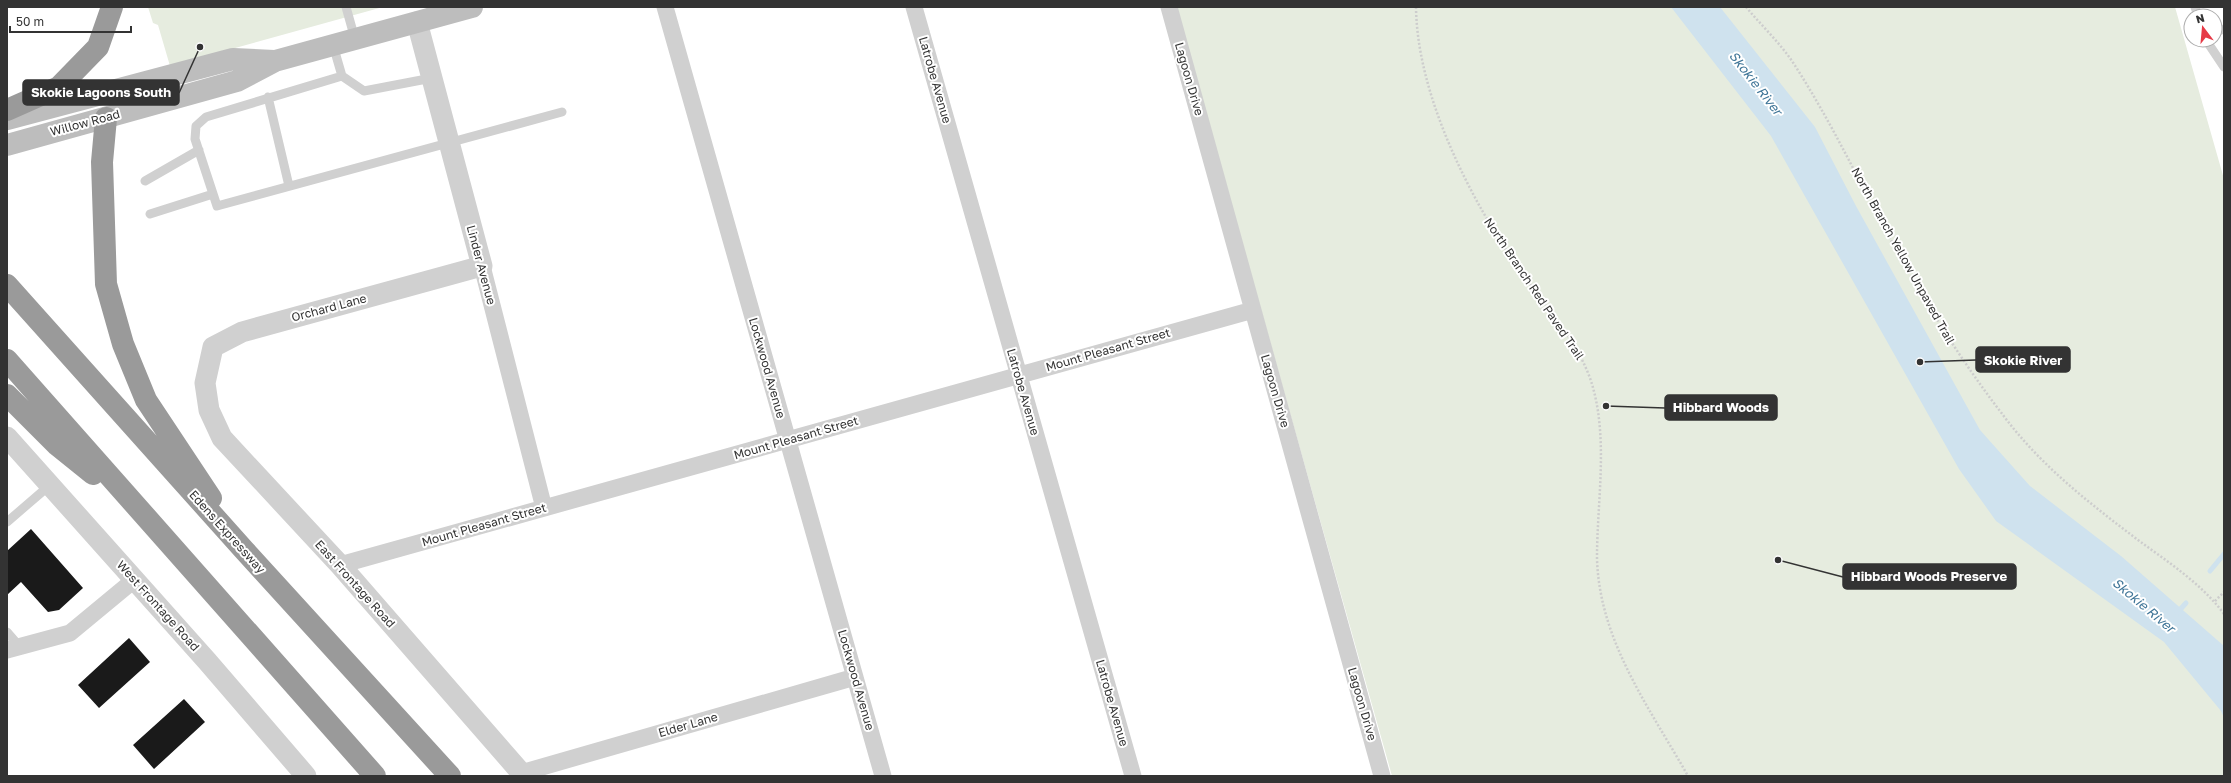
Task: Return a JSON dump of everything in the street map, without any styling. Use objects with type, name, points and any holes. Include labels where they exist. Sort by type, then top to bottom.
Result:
[{"type":"highway","points":[[7,110],[59,87],[98,48],[112,7]]},
{"type":"highway","points":[[106,118],[102,162],[106,284],[123,344],[146,400],[187,460],[244,550]]},
{"type":"highway","name":"Edens Expressway","points":[[7,285],[244,550],[450,776]]},
{"type":"highway","points":[[7,360],[375,776]]},
{"type":"highway","points":[[7,395],[57,445],[139,511]]},
{"type":"main road","name":"Willow Road","points":[[7,145],[237,81],[275,61],[472,7]]},
{"type":"main road","name":"Willow Road","points":[[7,119],[233,59],[275,61]]},
{"type":"street","name":"Lockwood Avenue","points":[[665,7],[883,776]]},
{"type":"street","name":"Latrobe Avenue","points":[[914,7],[1133,776]]},
{"type":"street","name":"Lagoon Drive","points":[[1169,7],[1382,776]]},
{"type":"street","name":"Linder Avenue","points":[[417,22],[544,508]]},
{"type":"street","name":"Orchard Lane","points":[[206,383],[213,348],[242,332],[482,266]]},
{"type":"street","name":"Mount Pleasant Street","points":[[340,566],[1253,310]]},
{"type":"street","name":"East Frontage Road","points":[[206,383],[209,410],[222,438],[340,566],[522,774]]},
{"type":"street","name":"West Frontage Road","points":[[7,437],[207,660],[306,776]]},
{"type":"street","points":[[13,649],[70,633],[134,580]]},
{"type":"street","name":"Elder Lane","points":[[522,774],[855,677]]},
{"type":"lane","points":[[346,7],[355,39]]},
{"type":"lane","points":[[333,45],[342,76],[364,91],[432,78]]},
{"type":"lane","points":[[2211,48],[2224,67]]},
{"type":"lane","points":[[342,76],[268,97],[206,117],[196,126],[195,139],[217,206],[562,112]]},
{"type":"lane","points":[[268,97],[289,186]]},
{"type":"lane","points":[[145,181],[199,150]]},
{"type":"lane","points":[[150,214],[213,194]]},
{"type":"lane","points":[[7,522],[50,485]]},
{"type":"lane","points":[[7,632],[13,649]]},
{"type":"path","name":"North Branch Red Paved Trail","points":[[1416,7],[1418,39],[1425,75],[1438,114],[1468,182],[1500,242],[1575,347],[1591,381],[1599,420],[1597,578],[1602,605],[1619,653],[1688,776]]},
{"type":"path","name":"North Branch Yellow Unpaved Trail","points":[[1746,7],[1790,59],[1844,150],[1888,235],[1954,347],[2003,416],[2025,444],[2084,499],[2180,571],[2214,601],[2224,614]]},
{"type":"path","points":[[2214,601],[2224,592]]},
{"type":"shaded area","points":[[148,7],[383,7],[170,66],[158,25],[153,23]]},
{"type":"shaded area","points":[[1176,7],[2175,7],[2183,35],[2183,48],[2187,48],[2224,179],[2224,776],[1392,776]]},
{"type":"water","points":[[1671,7],[1720,7],[1815,127],[1856,206],[1980,430],[2030,486],[2121,556],[2224,646],[2224,718],[2221,711],[2164,642],[1996,521],[1959,469],[1771,136]]},
{"type":"building","points":[[31,529],[83,588],[59,610],[48,612],[21,582],[7,595],[7,551]]},
{"type":"building","points":[[129,638],[150,662],[99,708],[78,685]]},
{"type":"building","points":[[184,699],[205,722],[154,769],[133,745]]},
{"type":"waterway","points":[[2210,571],[2224,554]]},
{"type":"waterway","points":[[2177,613],[2186,603]]},
{"type":"place","name":"Skokie Lagoons South","points":[[200,47]]},
{"type":"place","name":"Skokie River","points":[[1920,362]]},
{"type":"place","name":"Hibbard Woods","points":[[1606,406]]},
{"type":"place","name":"Hibbard Woods Preserve","points":[[1778,560]]}]
